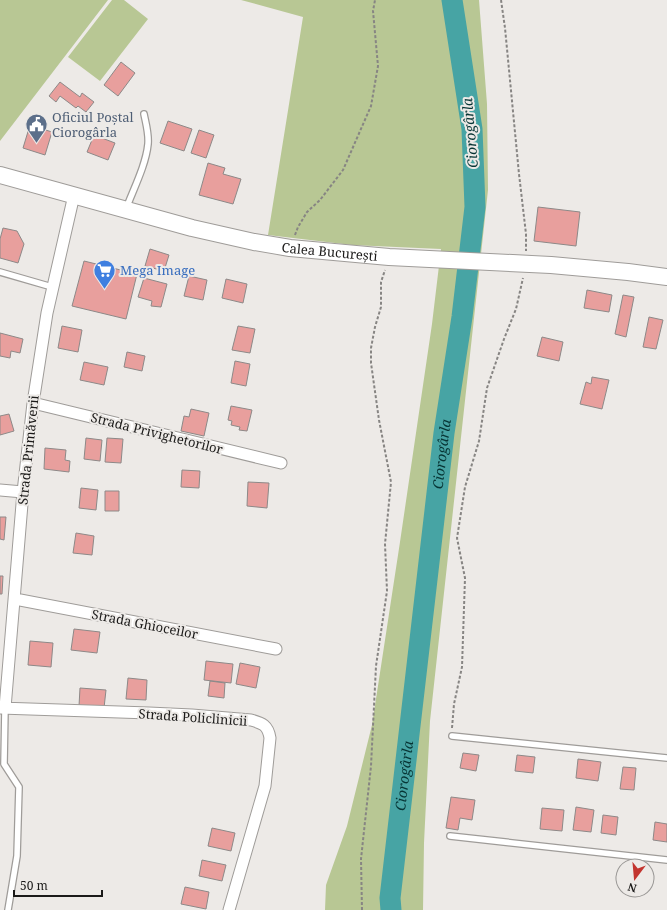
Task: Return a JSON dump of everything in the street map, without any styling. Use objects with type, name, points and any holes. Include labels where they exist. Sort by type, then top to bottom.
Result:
[{"type":"main road","name":"Calea București","points":[[0,175],[192,228],[254,242],[290,248],[415,259],[520,264],[628,272],[667,277]]},
{"type":"street","name":"Strada Primăverii","points":[[3,708],[15,599],[23,492],[33,403],[52,287],[74,195]]},
{"type":"street","name":"Strada Privighetorilor","points":[[33,403],[281,463]]},
{"type":"street","points":[[0,490],[23,492]]},
{"type":"street","name":"Strada Ghioceilor","points":[[15,599],[276,649]]},
{"type":"street","name":"Strada Policlinicii","points":[[3,708],[192,715],[251,720],[265,726],[269,731],[270,738],[264,786],[229,910]]},
{"type":"lane","points":[[125,210],[146,155],[148,130],[144,114]]},
{"type":"lane","points":[[0,272],[52,287]]},
{"type":"lane","points":[[3,708],[4,764],[19,787],[17,856],[8,910]]},
{"type":"lane","points":[[452,736],[667,758]]},
{"type":"lane","points":[[450,836],[667,860]]},
{"type":"path","points":[[290,248],[298,227],[307,212],[320,200],[343,170],[371,106],[378,66],[373,11],[375,0]]},
{"type":"path","points":[[452,736],[454,704],[462,667],[465,578],[457,538],[465,487],[479,440],[487,388],[516,309],[520,264],[526,247],[526,234],[505,28],[500,0]]},
{"type":"path","points":[[362,910],[361,859],[371,766],[376,666],[384,620],[387,591],[385,544],[390,482],[379,420],[371,348],[375,327],[382,307],[381,282],[389,257]]},
{"type":"green space","points":[[0,0],[108,0],[0,141]]},
{"type":"green space","points":[[112,0],[124,0],[148,19],[100,81],[68,57]]},
{"type":"green space","points":[[241,0],[479,0],[487,104],[488,190],[430,721],[424,843],[423,910],[325,910],[326,885],[347,826],[372,725],[432,324],[441,249],[352,245],[268,235],[303,17]]},
{"type":"building","points":[[121,62],[135,73],[118,96],[104,85]]},
{"type":"building","points":[[60,82],[80,97],[82,93],[94,102],[86,112],[78,106],[76,108],[60,96],[56,102],[49,96]]},
{"type":"building","points":[[168,121],[192,129],[184,151],[160,143]]},
{"type":"building","name":"Oficiul Poștal Ciorogârla","points":[[30,125],[52,132],[45,155],[23,148]]},
{"type":"building","points":[[199,130],[214,135],[206,158],[191,153]]},
{"type":"building","points":[[94,135],[115,143],[108,160],[87,152]]},
{"type":"building","points":[[208,163],[225,168],[223,174],[241,179],[233,204],[199,195]]},
{"type":"building","points":[[538,207],[580,212],[576,246],[534,241]]},
{"type":"building","points":[[3,228],[17,231],[24,244],[18,263],[0,258],[0,239]]},
{"type":"building","points":[[150,249],[169,255],[164,271],[145,266]]},
{"type":"building","name":"Mega Image","points":[[84,261],[137,274],[126,319],[72,306]]},
{"type":"building","points":[[189,276],[207,280],[203,300],[184,296]]},
{"type":"building","points":[[144,278],[167,284],[161,307],[151,306],[152,301],[138,297]]},
{"type":"building","points":[[226,279],[247,284],[243,303],[222,298]]},
{"type":"building","points":[[587,290],[612,295],[609,312],[584,308]]},
{"type":"building","points":[[623,295],[634,297],[626,337],[615,334]]},
{"type":"building","points":[[649,317],[663,320],[656,349],[643,347]]},
{"type":"building","points":[[62,326],[82,330],[78,352],[58,348]]},
{"type":"building","points":[[238,326],[255,329],[250,353],[232,350]]},
{"type":"building","points":[[0,333],[23,339],[20,353],[11,351],[10,358],[0,356]]},
{"type":"building","points":[[542,337],[563,342],[559,361],[537,356]]},
{"type":"building","points":[[127,352],[145,356],[142,371],[124,367]]},
{"type":"building","points":[[235,361],[250,364],[246,386],[231,383]]},
{"type":"building","points":[[84,362],[108,367],[104,385],[80,380]]},
{"type":"building","points":[[592,377],[609,380],[602,409],[580,404],[586,382],[591,384]]},
{"type":"building","points":[[231,406],[252,410],[247,431],[239,430],[240,427],[231,425],[232,421],[228,420]]},
{"type":"building","points":[[191,409],[209,413],[204,436],[181,431],[184,416],[189,417]]},
{"type":"building","points":[[9,414],[14,431],[0,435],[0,416]]},
{"type":"building","points":[[86,438],[102,440],[100,461],[84,459]]},
{"type":"building","points":[[107,438],[123,439],[121,463],[105,462]]},
{"type":"building","points":[[45,448],[66,450],[65,460],[70,461],[69,472],[44,469]]},
{"type":"building","points":[[182,470],[200,471],[199,488],[181,487]]},
{"type":"building","points":[[248,482],[269,483],[267,508],[247,506]]},
{"type":"building","points":[[81,488],[98,490],[96,510],[79,508]]},
{"type":"building","points":[[105,491],[119,491],[119,511],[105,511]]},
{"type":"building","points":[[0,517],[6,517],[4,540],[0,539]]},
{"type":"building","points":[[76,533],[94,536],[92,555],[73,553]]},
{"type":"building","points":[[0,576],[3,576],[2,594],[0,594]]},
{"type":"building","points":[[74,629],[100,632],[97,653],[71,650]]},
{"type":"building","points":[[30,641],[53,643],[51,667],[28,665]]},
{"type":"building","points":[[206,661],[233,664],[231,683],[204,680]]},
{"type":"building","points":[[240,663],[260,667],[256,688],[236,684]]},
{"type":"building","points":[[128,678],[147,680],[146,700],[126,699]]},
{"type":"building","points":[[210,681],[225,683],[224,698],[208,696]]},
{"type":"building","points":[[80,688],[106,690],[104,708],[79,706]]},
{"type":"building","points":[[463,753],[479,755],[476,771],[460,768]]},
{"type":"building","points":[[517,755],[535,757],[533,773],[515,771]]},
{"type":"building","points":[[578,759],[601,762],[598,781],[576,778]]},
{"type":"building","points":[[623,767],[636,768],[634,790],[620,789]]},
{"type":"building","points":[[451,797],[475,800],[472,820],[460,818],[458,830],[446,828]]},
{"type":"building","points":[[576,807],[594,810],[591,832],[573,830]]},
{"type":"building","points":[[542,808],[564,810],[562,831],[540,829]]},
{"type":"building","points":[[603,815],[618,817],[616,835],[601,833]]},
{"type":"building","points":[[655,822],[667,824],[667,842],[653,840]]},
{"type":"building","points":[[212,828],[235,833],[231,851],[208,846]]},
{"type":"building","points":[[202,860],[226,865],[222,881],[199,876]]},
{"type":"building","points":[[185,887],[209,892],[206,909],[181,904]]},
{"type":"waterway","name":"Ciorogârla","points":[[391,910],[390,898],[444,433],[462,317],[475,207],[472,129],[452,0]]},
{"type":"place","name":"Oficiul Poștal Ciorogârla","points":[[36,144]]},
{"type":"place","name":"Mega Image","points":[[105,290]]}]
